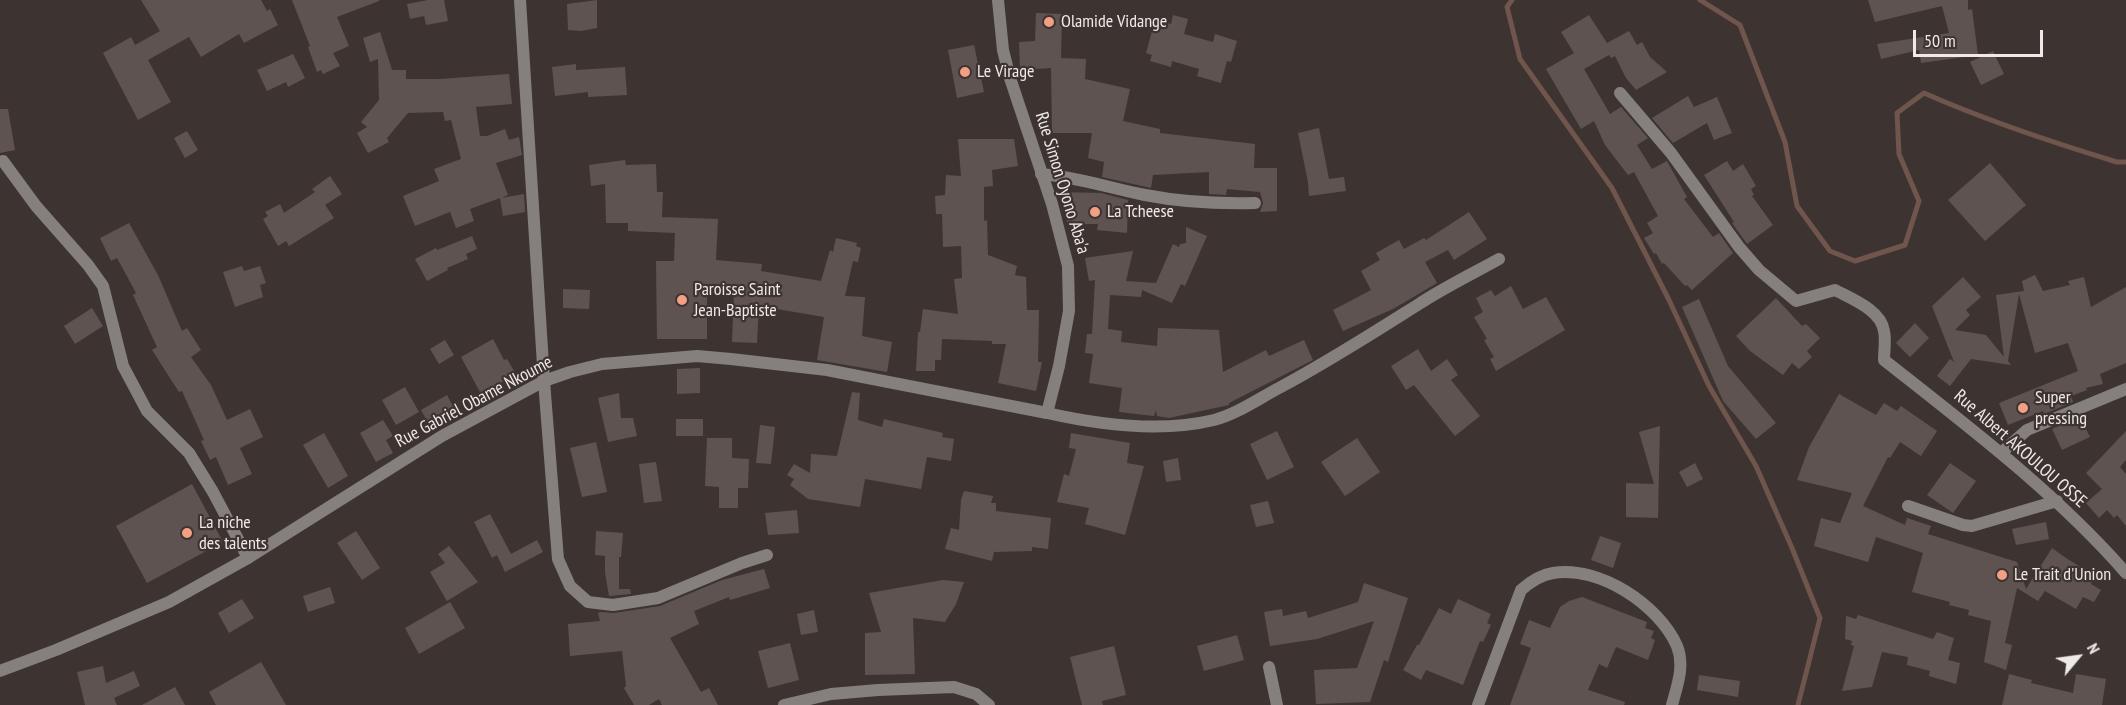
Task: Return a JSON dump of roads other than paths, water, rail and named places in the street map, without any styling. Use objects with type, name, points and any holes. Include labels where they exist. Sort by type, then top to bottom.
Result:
[{"type":"street","points":[[520,0],[544,381],[558,559],[570,586],[588,602],[613,605],[658,598],[742,562],[767,555]]},
{"type":"street","name":"Rue Simon Oyono Aba'a","points":[[998,0],[1003,50],[1060,229],[1068,266],[1067,320],[1059,366],[1047,413]]},
{"type":"street","name":"Rue Albert AKOULOU OSSE","points":[[1620,93],[1671,153],[1739,247],[1759,270],[1796,301],[1835,290],[1857,301],[1876,315],[1884,330],[1884,360],[2001,453],[2057,501],[2126,573]]},
{"type":"street","points":[[3,161],[36,206],[88,265],[103,286],[123,366],[147,411],[189,453],[213,492],[248,558]]},
{"type":"street","points":[[1041,174],[1065,176],[1145,195],[1205,203],[1255,203]]},
{"type":"street","name":"Rue Gabriel Obame Nkoume","points":[[0,671],[169,602],[248,558],[442,436],[544,381],[570,372],[602,364],[697,356],[827,370],[1067,417],[1148,427],[1202,422],[1225,417],[1306,374],[1357,345],[1420,303],[1499,259]]},
{"type":"street","points":[[2001,453],[2027,430],[2126,389]]},
{"type":"street","points":[[1908,506],[1963,525],[1972,525],[2057,501]]},
{"type":"street","points":[[1478,705],[1521,590],[1533,580],[1553,573],[1585,574],[1618,585],[1662,621],[1678,648],[1681,670],[1672,705]]},
{"type":"street","points":[[1269,668],[1277,705]]},
{"type":"street","points":[[784,705],[831,694],[954,687],[976,694],[989,705]]},
{"type":"waterway","points":[[1512,0],[1507,7],[1520,59],[1612,188],[1669,300],[1709,386],[1756,466],[1792,548],[1820,618],[1798,705]]},
{"type":"waterway","points":[[1700,0],[1740,25],[1785,142],[1797,206],[1830,251],[1855,261],[1905,245],[1919,201],[1899,154],[1897,113],[1924,93],[1971,113],[2044,139],[2117,162],[2126,162]]},
{"type":"place","name":"Olamide Vidange","points":[[1049,22]]},
{"type":"place","name":"Le Virage","points":[[965,72]]},
{"type":"place","name":"La Tcheese","points":[[1095,212]]},
{"type":"place","name":"Paroisse Saint Jean-Baptiste","points":[[682,300]]},
{"type":"place","name":"Super pressing","points":[[2023,408]]},
{"type":"place","name":"La niche des talents","points":[[187,533]]},
{"type":"place","name":"Le Trait d'Union","points":[[2002,575]]}]
